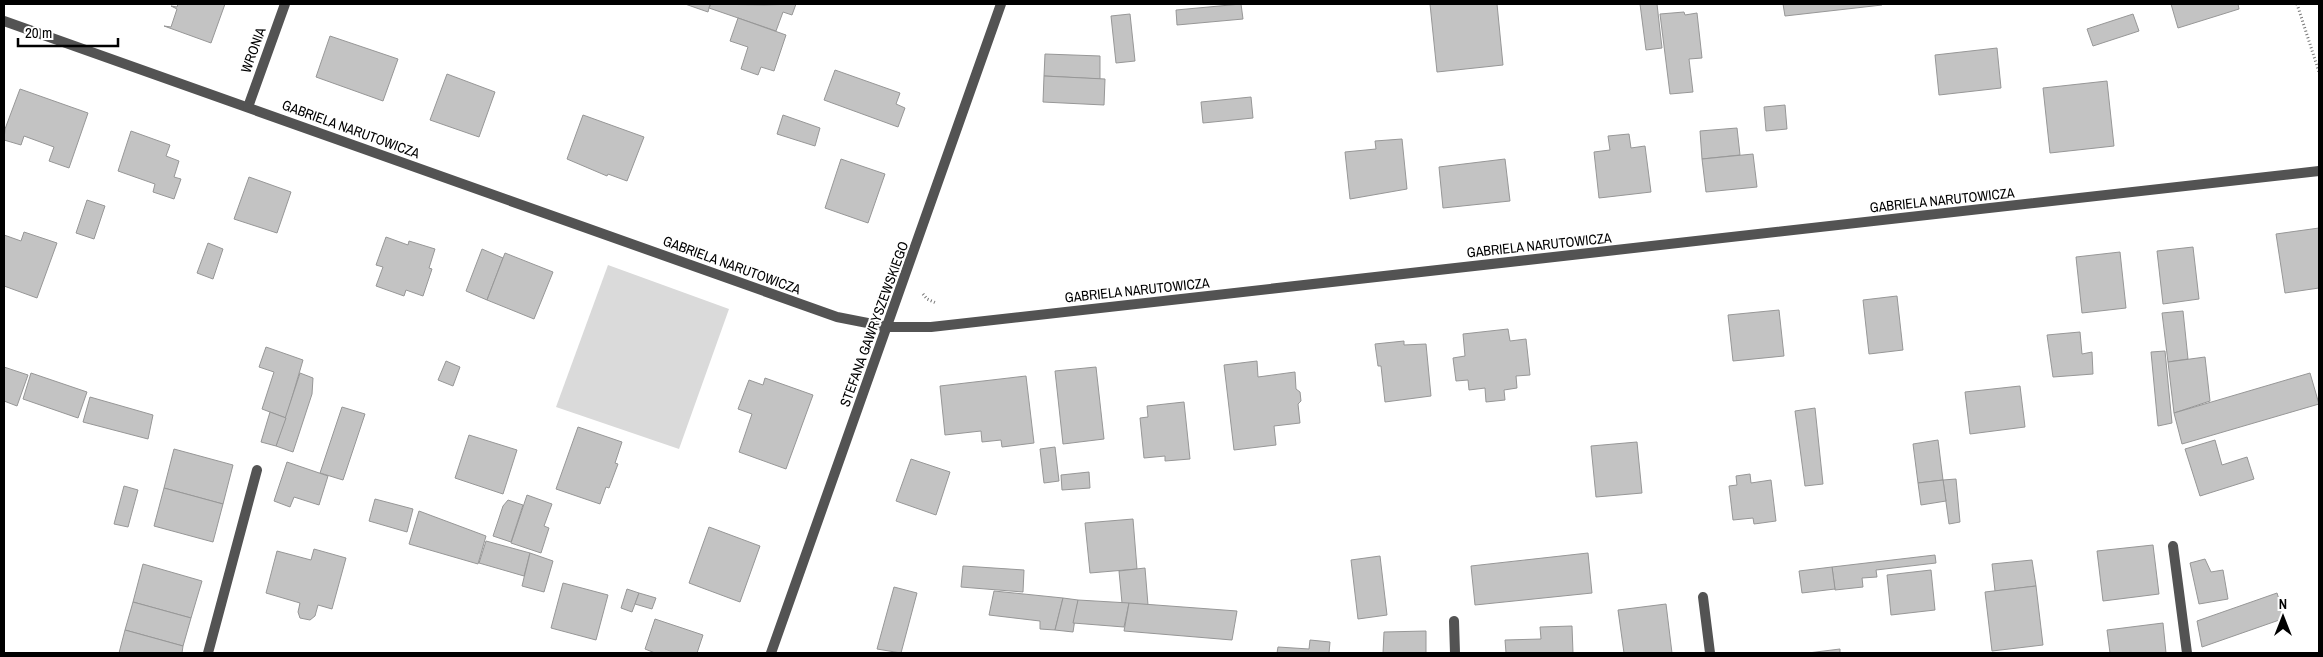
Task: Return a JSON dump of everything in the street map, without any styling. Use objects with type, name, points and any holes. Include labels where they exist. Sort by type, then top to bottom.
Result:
[{"type":"street","name":"WRONIA","points":[[248,106],[285,4]]},
{"type":"street","name":"STEFANA GAWRYSZEWSKIEGO","points":[[771,653],[888,328],[1001,4]]},
{"type":"street","name":"GABRIELA NARUTOWICZA","points":[[4,21],[248,106],[837,317],[888,328],[931,327],[2319,172]]},
{"type":"street","points":[[208,653],[257,470]]},
{"type":"street","points":[[2173,546],[2187,653]]},
{"type":"street","points":[[1703,597],[1710,653]]},
{"type":"street","points":[[1454,621],[1455,653]]},
{"type":"path","points":[[2297,4],[2319,72]]},
{"type":"shaded area","points":[[608,265],[729,309],[679,449],[556,407]]},
{"type":"building","points":[[178,4],[225,4],[211,43],[164,26],[171,27],[177,9],[171,6],[177,7]]},
{"type":"building","points":[[685,4],[710,4],[708,12]]},
{"type":"building","points":[[711,4],[796,4],[792,15],[783,12],[776,31],[709,8]]},
{"type":"building","points":[[1241,4],[1243,19],[1177,25],[1176,10]]},
{"type":"building","points":[[1430,4],[1497,4],[1503,65],[1437,72]]},
{"type":"building","points":[[1640,4],[1657,4],[1662,48],[1646,50]]},
{"type":"building","points":[[1783,4],[1882,4],[1882,5],[1785,16]]},
{"type":"building","points":[[2171,4],[2238,4],[2239,9],[2178,28]]},
{"type":"building","points":[[1684,12],[1685,15],[1697,13],[1702,58],[1689,59],[1693,92],[1670,94],[1660,14]]},
{"type":"building","points":[[1130,14],[1135,61],[1116,63],[1111,16]]},
{"type":"building","points":[[2133,14],[2139,31],[2093,46],[2087,29]]},
{"type":"building","points":[[738,18],[786,35],[774,71],[761,67],[758,75],[741,69],[748,47],[730,41]]},
{"type":"building","points":[[330,36],[398,59],[383,101],[316,77]]},
{"type":"building","points":[[1997,48],[2001,88],[1939,95],[1935,55]]},
{"type":"building","points":[[1045,54],[1100,56],[1100,79],[1044,76]]},
{"type":"building","points":[[835,70],[900,93],[896,104],[905,108],[898,127],[824,100]]},
{"type":"building","points":[[447,74],[495,92],[479,137],[430,120]]},
{"type":"building","points":[[1044,76],[1105,79],[1104,105],[1043,102]]},
{"type":"building","points":[[2107,81],[2114,146],[2050,153],[2043,88]]},
{"type":"building","points":[[20,89],[88,113],[69,168],[49,161],[54,147],[24,136],[21,145],[4,140],[5,129]]},
{"type":"building","points":[[1251,97],[1253,118],[1203,123],[1201,102]]},
{"type":"building","points":[[1785,105],[1787,129],[1766,131],[1764,107]]},
{"type":"building","points":[[583,115],[644,137],[627,181],[608,174],[607,176],[567,159]]},
{"type":"building","points":[[783,115],[820,128],[815,146],[777,134]]},
{"type":"building","points":[[1737,128],[1740,155],[1702,159],[1700,131]]},
{"type":"building","points":[[131,131],[170,145],[166,156],[179,161],[174,177],[181,179],[174,199],[153,192],[155,184],[118,171]]},
{"type":"building","points":[[1629,134],[1631,148],[1645,146],[1651,192],[1599,198],[1594,152],[1610,150],[1608,136]]},
{"type":"building","points":[[1402,139],[1407,189],[1350,199],[1345,152],[1376,149],[1375,141]]},
{"type":"building","points":[[1753,154],[1757,187],[1706,192],[1702,159]]},
{"type":"building","points":[[841,159],[885,174],[868,223],[825,208]]},
{"type":"building","points":[[1505,159],[1510,201],[1443,208],[1439,167]]},
{"type":"building","points":[[249,177],[291,192],[277,233],[234,219]]},
{"type":"building","points":[[87,200],[105,206],[94,239],[76,233]]},
{"type":"building","points":[[2319,228],[2319,288],[2285,293],[2276,234]]},
{"type":"building","points":[[24,232],[57,243],[37,298],[4,286],[4,235],[21,241]]},
{"type":"building","points":[[386,237],[408,245],[409,241],[435,249],[429,268],[432,269],[423,296],[406,290],[404,296],[376,286],[383,267],[376,265]]},
{"type":"building","points":[[208,243],[223,249],[213,279],[197,273]]},
{"type":"building","points":[[2193,247],[2199,299],[2163,304],[2157,251]]},
{"type":"building","points":[[482,249],[503,258],[487,300],[466,291]]},
{"type":"building","points":[[2120,252],[2126,308],[2082,313],[2076,257]]},
{"type":"building","points":[[505,253],[553,272],[534,319],[487,300]]},
{"type":"building","points":[[1897,296],[1903,350],[1869,354],[1863,300]]},
{"type":"building","points":[[1779,310],[1784,356],[1733,361],[1728,315]]},
{"type":"building","points":[[2183,311],[2188,359],[2168,362],[2162,313]]},
{"type":"building","points":[[1508,329],[1510,341],[1526,339],[1530,375],[1516,376],[1517,388],[1504,390],[1505,400],[1486,402],[1485,388],[1469,390],[1468,380],[1456,381],[1453,358],[1465,356],[1463,334]]},
{"type":"building","points":[[2080,332],[2082,354],[2092,352],[2093,374],[2053,377],[2047,335]]},
{"type":"building","points":[[1404,341],[1404,345],[1426,344],[1431,396],[1385,402],[1381,366],[1378,366],[1375,344]]},
{"type":"building","points":[[266,347],[303,360],[286,418],[262,409],[274,372],[259,367]]},
{"type":"building","points":[[2165,351],[2172,423],[2158,426],[2151,352]]},
{"type":"building","points":[[2205,357],[2210,401],[2174,413],[2168,362]]},
{"type":"building","points":[[446,361],[460,367],[453,386],[438,380]]},
{"type":"building","points":[[1257,361],[1258,377],[1295,372],[1296,389],[1300,392],[1301,401],[1298,404],[1300,423],[1274,426],[1276,445],[1234,450],[1224,365]]},
{"type":"building","points":[[4,367],[28,375],[17,406],[4,401]]},
{"type":"building","points":[[1096,367],[1104,439],[1063,444],[1055,371]]},
{"type":"building","points":[[31,373],[87,392],[78,418],[23,399]]},
{"type":"building","points":[[300,373],[313,378],[312,394],[293,452],[276,446]]},
{"type":"building","points":[[2310,373],[2319,404],[2182,444],[2174,413]]},
{"type":"building","points":[[1026,376],[1034,443],[1002,447],[1001,440],[982,442],[981,431],[945,435],[940,386]]},
{"type":"building","points":[[765,378],[813,395],[786,469],[739,452],[752,414],[738,409],[749,380],[763,385]]},
{"type":"building","points":[[2020,386],[2025,427],[1970,434],[1965,392]]},
{"type":"building","points":[[90,397],[153,415],[148,439],[83,422]]},
{"type":"building","points":[[1184,402],[1190,459],[1165,461],[1165,456],[1144,458],[1140,418],[1148,417],[1147,406]]},
{"type":"building","points":[[342,407],[365,414],[343,480],[320,473]]},
{"type":"building","points":[[1815,408],[1823,484],[1805,486],[1795,411]]},
{"type":"building","points":[[270,412],[286,418],[276,446],[261,442]]},
{"type":"building","points":[[578,427],[622,442],[615,463],[618,464],[609,488],[606,487],[600,504],[556,489]]},
{"type":"building","points":[[469,435],[517,450],[503,494],[455,478]]},
{"type":"building","points":[[1938,440],[1943,480],[1918,483],[1913,444]]},
{"type":"building","points":[[2215,440],[2222,465],[2247,457],[2254,479],[2200,496],[2185,449]]},
{"type":"building","points":[[1637,442],[1642,493],[1596,497],[1591,446]]},
{"type":"building","points":[[1055,447],[1059,481],[1044,483],[1040,449]]},
{"type":"building","points":[[174,449],[233,465],[223,504],[164,488]]},
{"type":"building","points":[[911,459],[950,472],[936,515],[896,501]]},
{"type":"building","points":[[287,462],[328,476],[319,505],[294,497],[290,507],[274,501]]},
{"type":"building","points":[[1089,472],[1090,488],[1062,490],[1061,475]]},
{"type":"building","points":[[1750,474],[1751,483],[1771,480],[1776,521],[1754,524],[1753,518],[1733,520],[1729,486],[1737,485],[1736,476]]},
{"type":"building","points":[[1956,479],[1960,522],[1949,524],[1943,480]]},
{"type":"building","points":[[1943,480],[1946,501],[1921,505],[1918,483]]},
{"type":"building","points":[[124,486],[138,490],[128,527],[114,524]]},
{"type":"building","points":[[164,488],[223,504],[213,542],[154,526]]},
{"type":"building","points":[[527,495],[552,504],[544,526],[549,528],[541,553],[511,543]]},
{"type":"building","points":[[375,499],[413,509],[407,532],[369,521]]},
{"type":"building","points":[[508,500],[523,505],[511,542],[493,536],[503,506]]},
{"type":"building","points":[[419,511],[486,536],[478,564],[409,544]]},
{"type":"building","points":[[1133,519],[1137,569],[1090,573],[1085,523]]},
{"type":"building","points":[[709,527],[760,546],[740,602],[689,583]]},
{"type":"building","points":[[486,541],[530,553],[524,576],[479,563]]},
{"type":"building","points":[[2153,545],[2159,594],[2103,601],[2097,551]]},
{"type":"building","points":[[314,549],[346,558],[332,609],[318,605],[315,616],[310,620],[300,618],[298,612],[300,603],[266,593],[277,551],[311,560]]},
{"type":"building","points":[[530,553],[553,561],[544,592],[522,586]]},
{"type":"building","points":[[1588,553],[1592,593],[1475,605],[1471,566]]},
{"type":"building","points":[[1935,555],[1936,563],[1876,570],[1877,577],[1862,578],[1863,587],[1835,590],[1832,567]]},
{"type":"building","points":[[1380,556],[1387,615],[1358,619],[1351,560]]},
{"type":"building","points":[[2205,559],[2211,572],[2223,570],[2228,599],[2199,604],[2190,563]]},
{"type":"building","points":[[2032,560],[2036,586],[1995,591],[1992,564]]},
{"type":"building","points":[[143,564],[202,581],[191,618],[133,602]]},
{"type":"building","points":[[963,566],[1024,570],[1023,592],[961,587]]},
{"type":"building","points":[[1832,567],[1835,589],[1802,593],[1799,571]]},
{"type":"building","points":[[1145,568],[1148,605],[1122,603],[1119,571]]},
{"type":"building","points":[[1931,570],[1935,610],[1891,615],[1887,575]]},
{"type":"building","points":[[563,583],[608,595],[596,640],[551,628]]},
{"type":"building","points":[[2036,586],[2043,645],[1992,651],[1985,592]]},
{"type":"building","points":[[894,587],[917,593],[901,653],[877,649]]},
{"type":"building","points":[[627,589],[639,593],[632,612],[621,608]]},
{"type":"building","points":[[994,591],[1063,598],[1055,630],[1040,629],[1040,621],[989,615]]},
{"type":"building","points":[[639,593],[656,598],[652,609],[635,604]]},
{"type":"building","points":[[2277,593],[2285,618],[2202,647],[2197,621]]},
{"type":"building","points":[[1063,598],[1078,600],[1073,632],[1055,630]]},
{"type":"building","points":[[1078,600],[1129,603],[1124,627],[1073,623]]},
{"type":"building","points":[[133,602],[191,618],[183,646],[125,630]]},
{"type":"building","points":[[1129,603],[1237,611],[1232,640],[1124,631]]},
{"type":"building","points":[[1666,604],[1672,653],[1624,653],[1618,610]]},
{"type":"building","points":[[655,619],[703,635],[697,653],[655,653],[645,649]]},
{"type":"building","points":[[2163,623],[2166,653],[2110,653],[2107,630]]},
{"type":"building","points":[[1572,626],[1573,653],[1506,653],[1505,640],[1541,639],[1540,627]]},
{"type":"building","points":[[125,630],[183,646],[182,653],[119,653]]},
{"type":"building","points":[[1426,631],[1426,653],[1383,653],[1384,632]]},
{"type":"building","points":[[1310,640],[1330,642],[1329,653],[1277,653],[1278,647],[1309,649]]},
{"type":"building","points":[[1840,649],[1840,653],[1808,653]]}]
